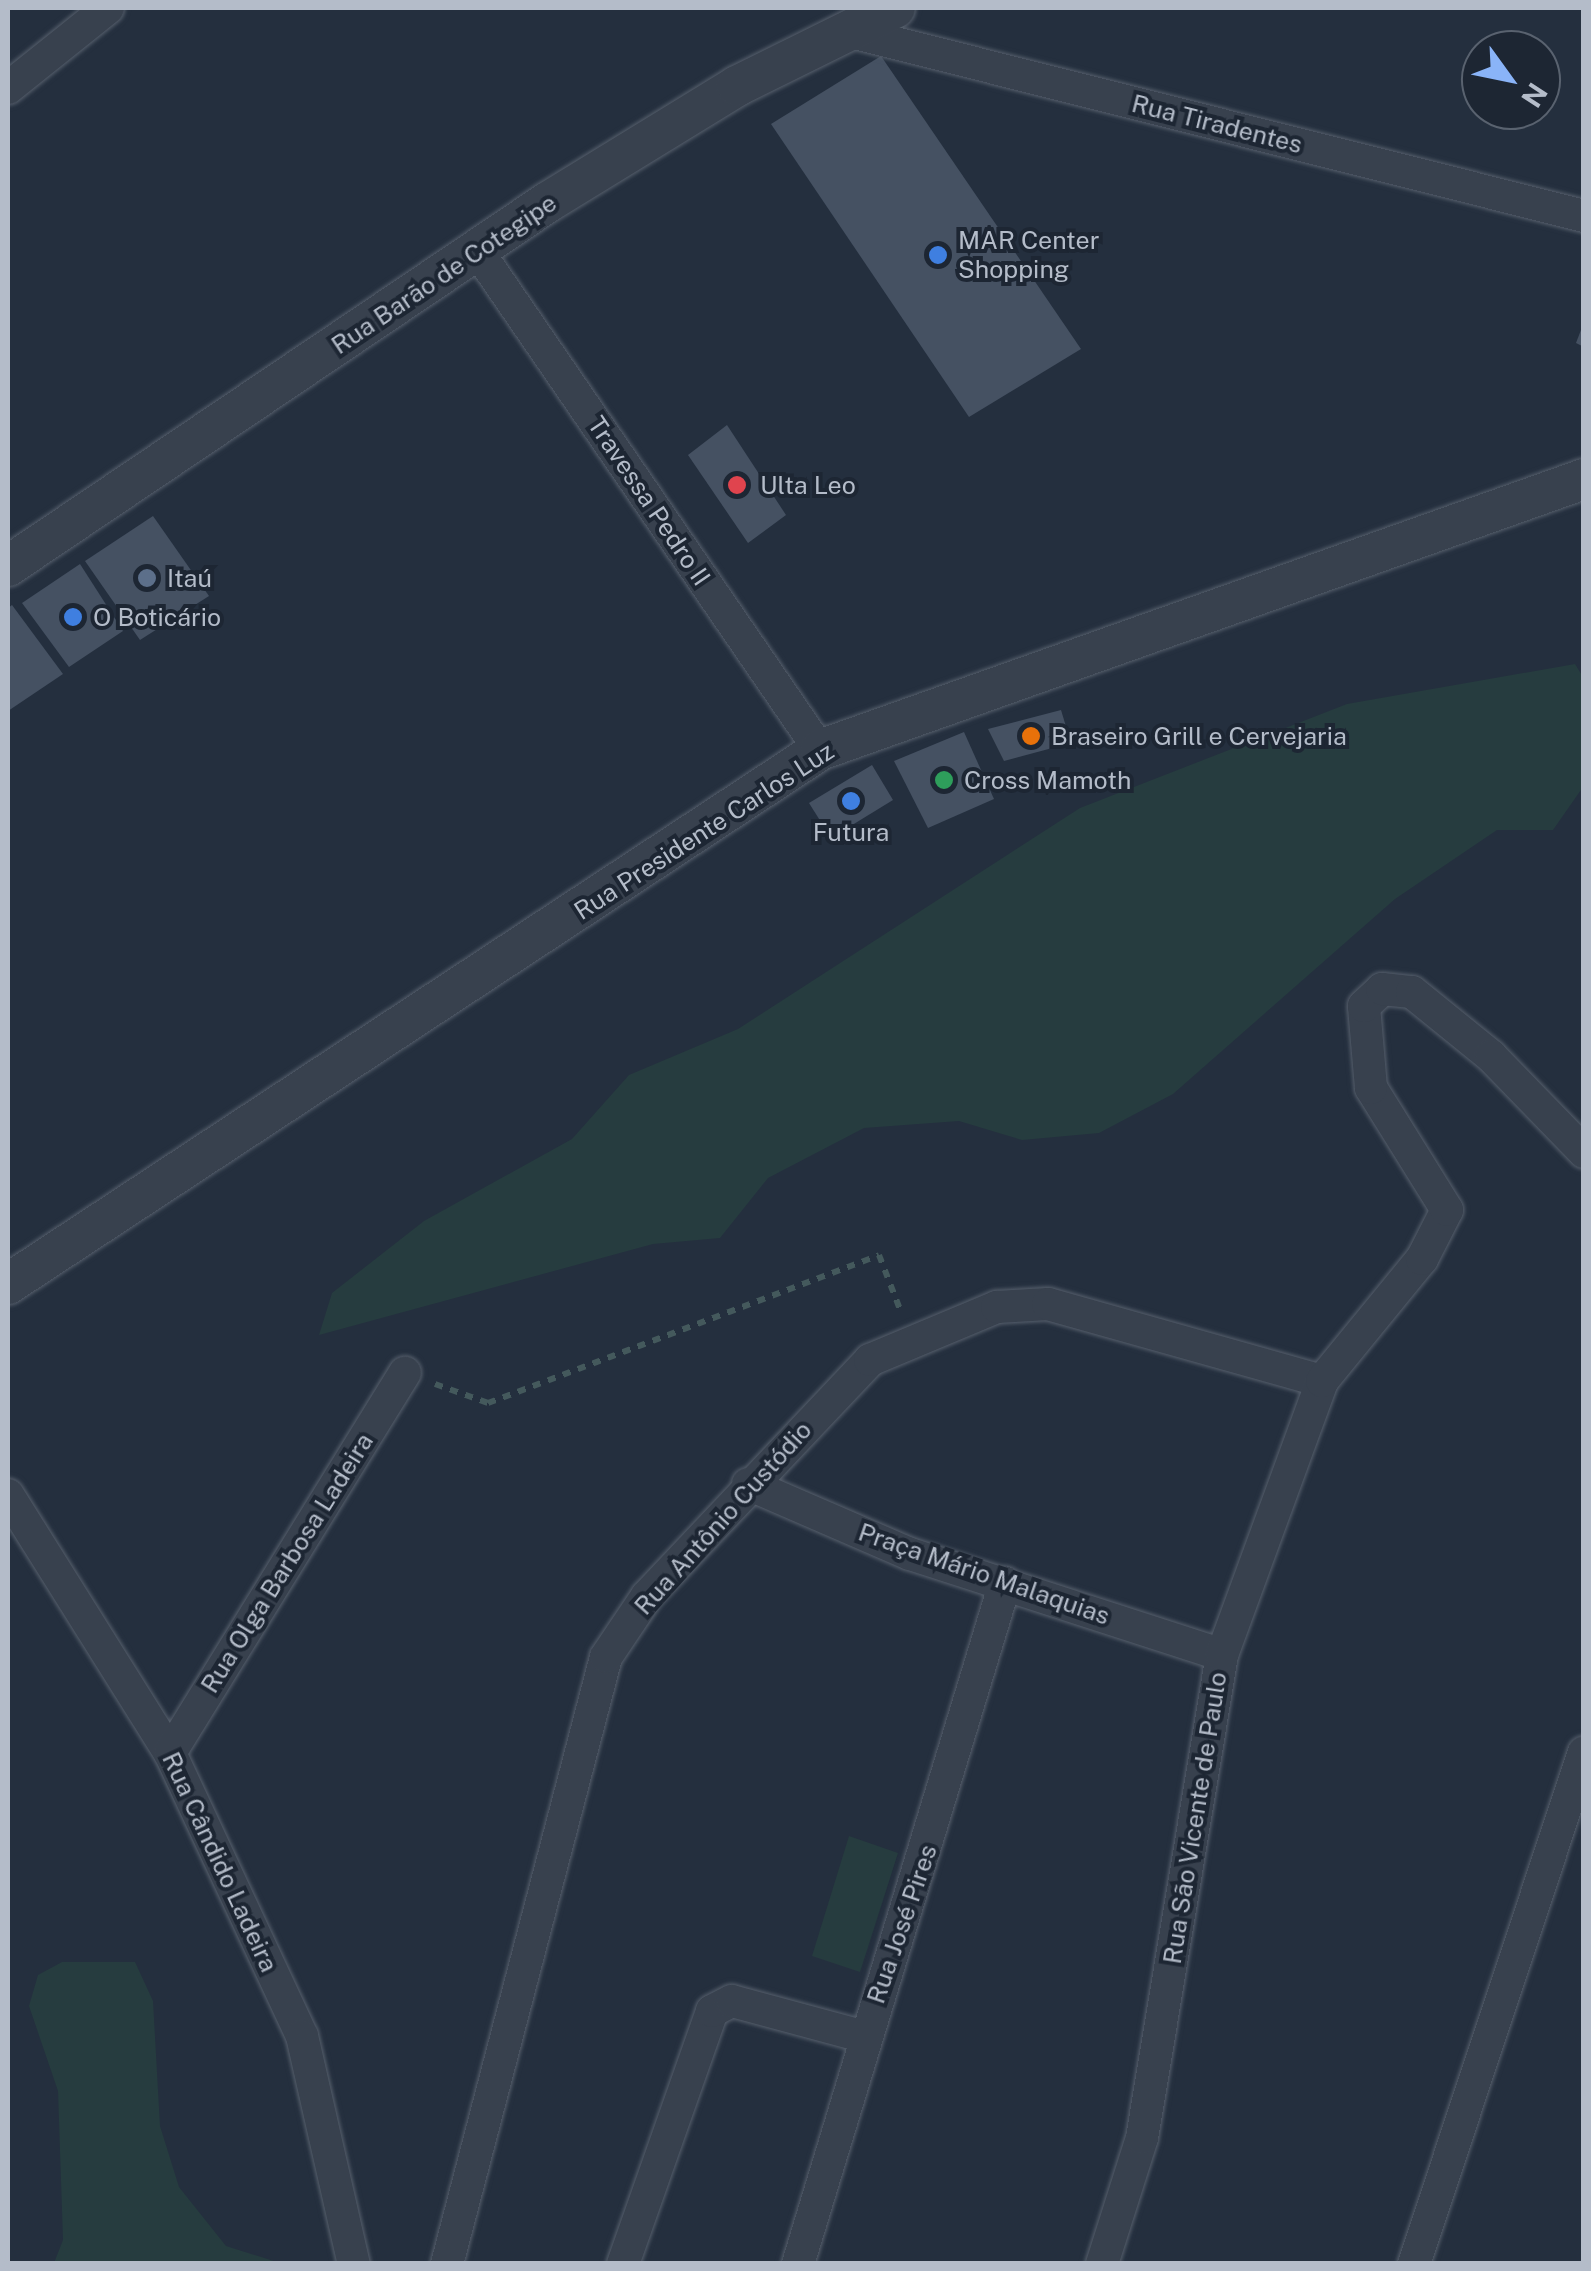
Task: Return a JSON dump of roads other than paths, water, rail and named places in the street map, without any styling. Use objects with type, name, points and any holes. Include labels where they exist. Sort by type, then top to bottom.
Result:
[{"type":"street","points":[[8,88],[108,8]]},
{"type":"street","name":"Rua Barão de Cotegipe","points":[[8,566],[736,86],[896,8]]},
{"type":"street","name":"Rua Tiradentes","points":[[851,32],[1584,216]]},
{"type":"street","name":"Travessa Pedro II","points":[[479,252],[820,750]]},
{"type":"street","name":"Rua Presidente Carlos Luz","points":[[8,1284],[820,750],[1584,479]]},
{"type":"street","name":"Rua São Vicente de Paulo","points":[[1102,2264],[1142,2138],[1222,1655],[1322,1380],[1422,1259],[1447,1210],[1371,1088],[1364,1006],[1382,989],[1396,986],[1426,1003],[1584,1152]]},
{"type":"street","name":"Rua Antônio Custódio","points":[[446,2264],[606,1657],[647,1596],[748,1484],[870,1360],[910,1336],[997,1308],[1048,1304],[1322,1380]]},
{"type":"street","name":"Rua Olga Barbosa Ladeira","points":[[170,1753],[405,1373]]},
{"type":"street","name":"Praça Mário Malaquias","points":[[748,1484],[1005,1584],[1222,1655]]},
{"type":"street","name":"Rua Cândido Ladeira","points":[[8,1495],[170,1753],[302,2036],[354,2264]]},
{"type":"street","name":"Rua José Pires","points":[[798,2264],[1005,1584]]},
{"type":"street","points":[[1414,2264],[1584,1752]]},
{"type":"street","points":[[623,2264],[712,2011],[732,2001],[865,2037]]},
{"type":"place","name":"MAR Center Shopping","points":[[938,255]]},
{"type":"place","name":"Ulta Leo","points":[[737,485]]},
{"type":"place","name":"Itaú","points":[[147,578]]},
{"type":"place","name":"O Boticário","points":[[73,617]]},
{"type":"place","name":"Braseiro Grill e Cervejaria","points":[[1031,736]]},
{"type":"place","name":"Cross Mamoth","points":[[944,780]]},
{"type":"place","name":"Futura","points":[[851,801]]}]
